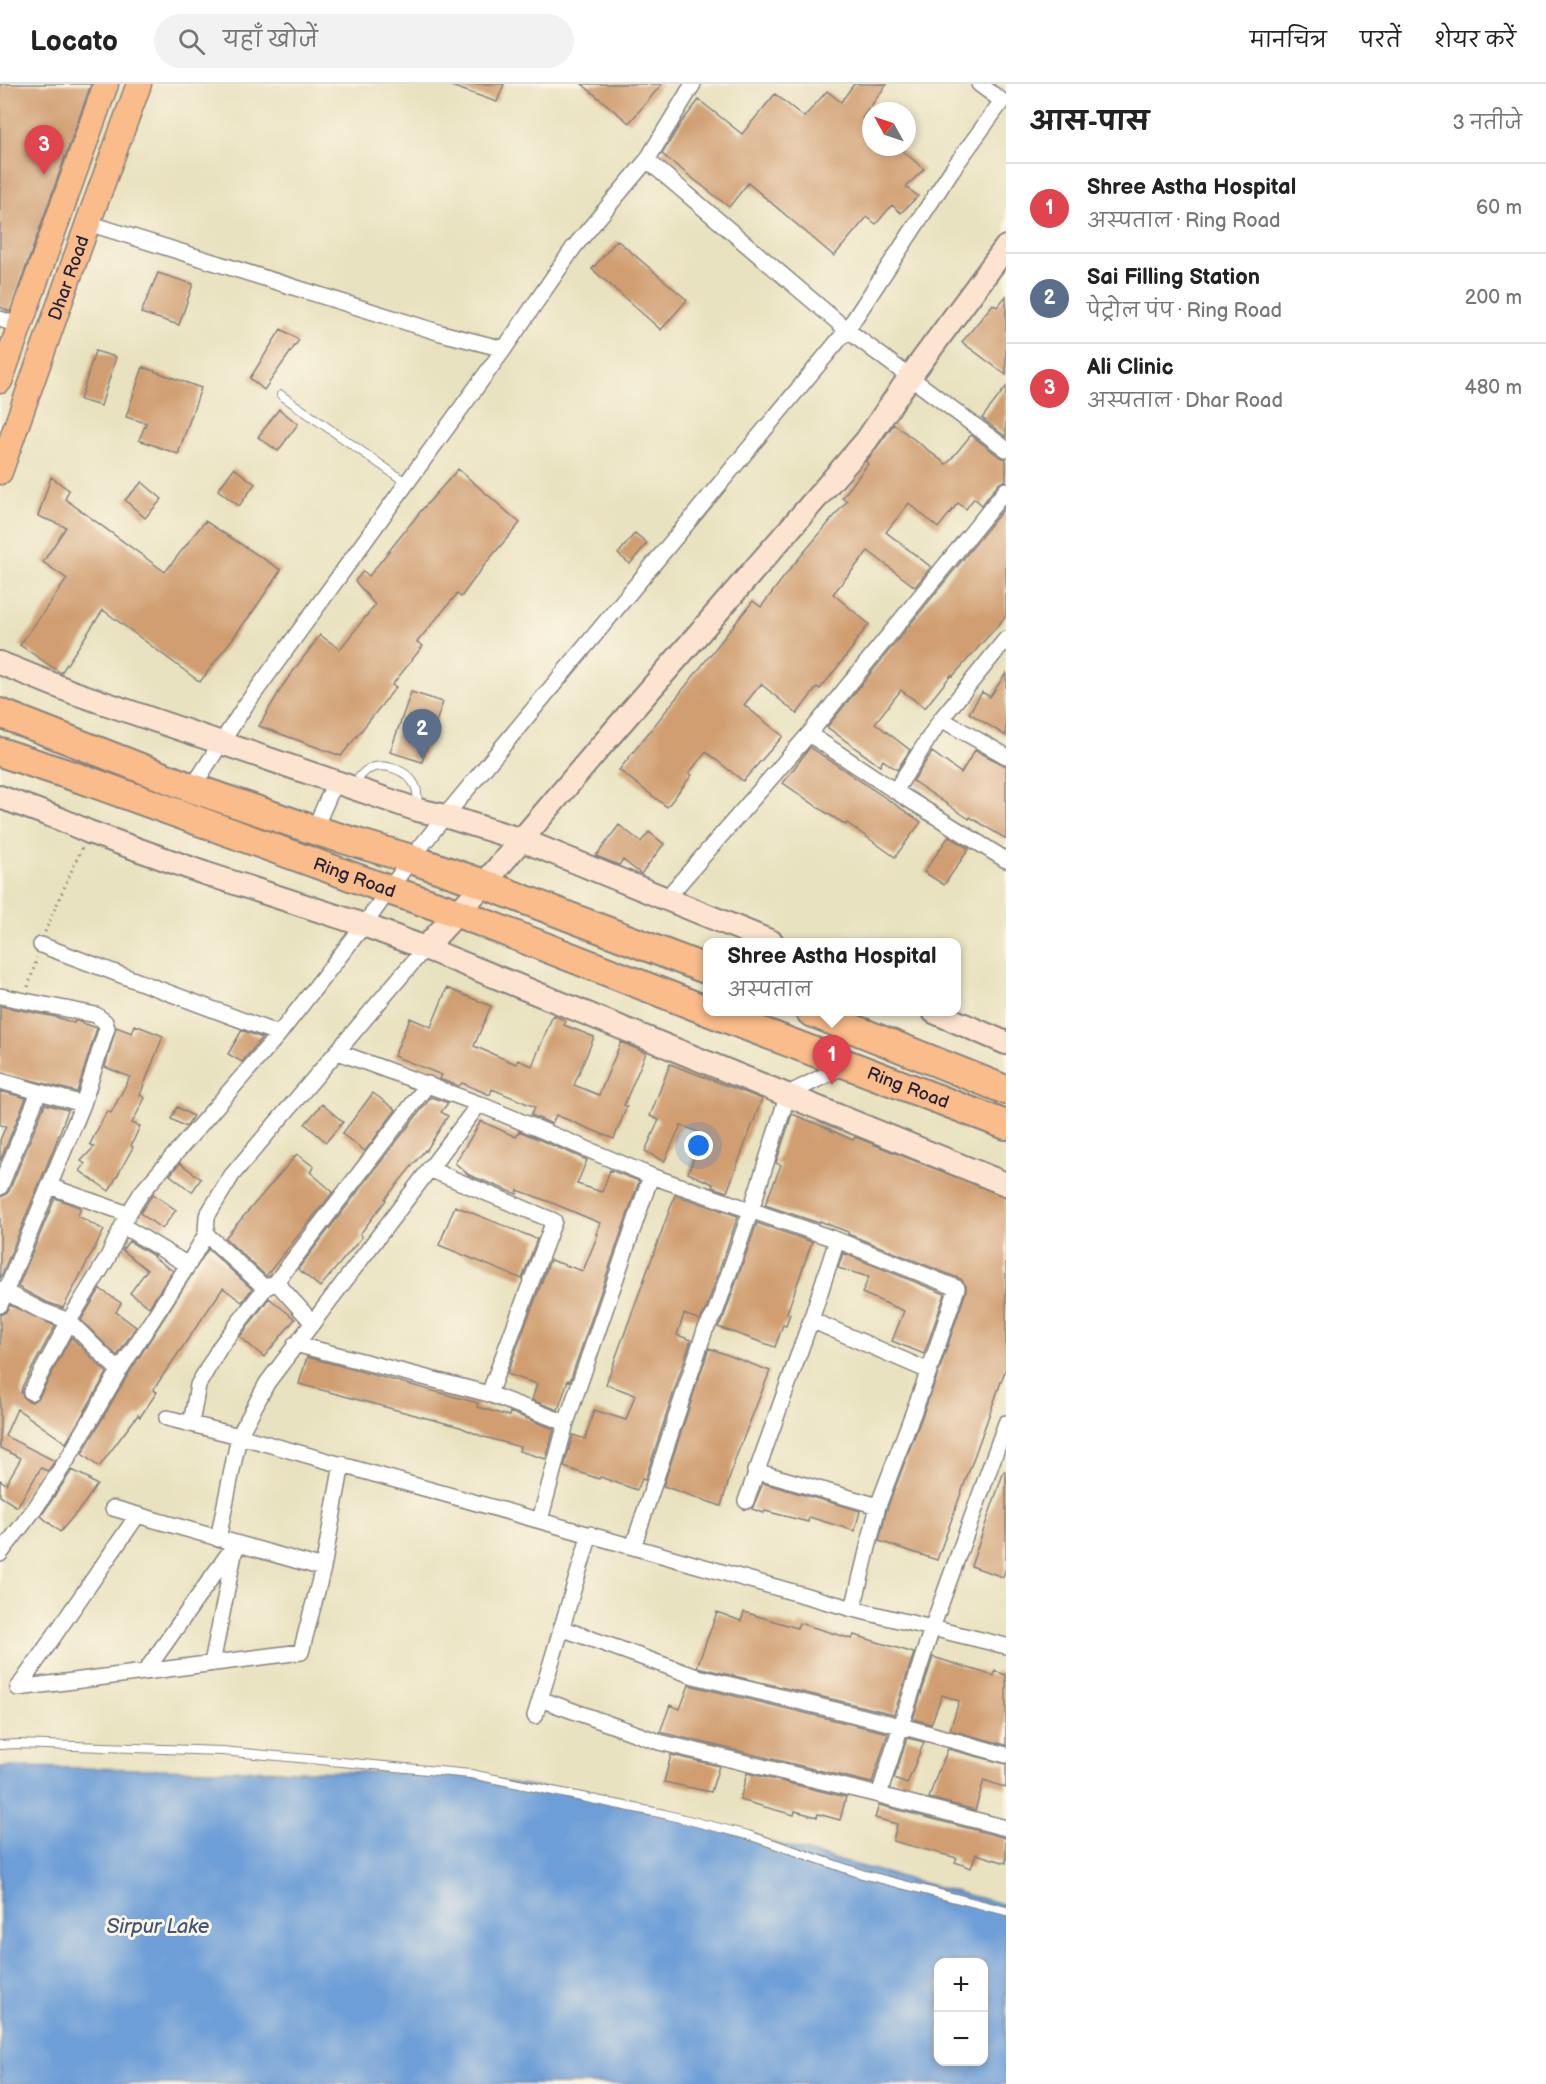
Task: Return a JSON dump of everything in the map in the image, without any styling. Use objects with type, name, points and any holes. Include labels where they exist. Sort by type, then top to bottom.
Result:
[{"type":"highway","name":"Ring Road","points":[[0,712],[192,789],[484,884],[703,968]]},
{"type":"highway","name":"Ring Road","points":[[0,752],[92,782],[458,913],[703,1009]]},
{"type":"highway","name":"Ring Road","points":[[722,1016],[1006,1125]]},
{"type":"highway","name":"Ring Road","points":[[823,1016],[1006,1090]]},
{"type":"main road","name":"Dhar Road","points":[[0,381],[10,323],[106,84]]},
{"type":"main road","name":"Dhar Road","points":[[0,472],[139,84]]},
{"type":"street","points":[[192,789],[245,706],[504,349],[574,247],[647,160],[693,84]]},
{"type":"street","points":[[31,1392],[142,1192],[279,1034],[445,816],[847,330],[952,170],[1004,99],[979,84]]},
{"type":"street","points":[[647,160],[847,330],[1006,449]]},
{"type":"street","points":[[88,223],[430,330],[504,349]]},
{"type":"street","points":[[0,1554],[36,1507],[67,1460],[119,1371],[207,1234],[207,1216],[232,1175],[425,948],[484,884],[866,441],[909,378],[1006,247]]},
{"type":"street","points":[[665,900],[809,734],[1006,490]]},
{"type":"street","points":[[895,791],[941,719],[1006,639]]},
{"type":"street","points":[[0,663],[72,692],[418,810],[522,840],[762,938]]},
{"type":"street","points":[[941,719],[1006,756]]},
{"type":"street","points":[[809,734],[1006,860]]},
{"type":"street","points":[[314,830],[343,784]]},
{"type":"street","points":[[0,797],[204,873],[364,925],[425,948],[1006,1184]]},
{"type":"street","points":[[41,945],[279,1034]]},
{"type":"street","points":[[0,996],[96,1015],[105,1022],[107,1028],[83,1104],[2,1296],[69,1321],[119,1371]]},
{"type":"street","points":[[945,1016],[1006,1043]]},
{"type":"street","points":[[338,1052],[479,1104],[651,1176],[837,1240],[957,1288],[929,1371],[878,1506],[853,1609]]},
{"type":"street","points":[[633,1547],[705,1330],[715,1313],[751,1210],[788,1094],[846,1065]]},
{"type":"street","points":[[0,1081],[83,1104]]},
{"type":"street","points":[[191,1424],[198,1385],[220,1347],[428,1084]]},
{"type":"street","points":[[0,1187],[39,1092]]},
{"type":"street","points":[[218,1539],[239,1436],[267,1383],[479,1104]]},
{"type":"street","points":[[429,1170],[554,1221],[489,1394]]},
{"type":"street","points":[[540,1520],[566,1423],[651,1176]]},
{"type":"street","points":[[49,1186],[126,1220],[188,1265]]},
{"type":"street","points":[[207,1234],[313,1323]]},
{"type":"street","points":[[746,1501],[837,1240]]},
{"type":"street","points":[[811,1320],[929,1371]]},
{"type":"street","points":[[295,1344],[489,1394],[566,1423]]},
{"type":"street","points":[[167,1418],[342,1464],[853,1609],[1006,1646]]},
{"type":"street","points":[[879,1795],[932,1628],[1006,1424]]},
{"type":"street","points":[[138,1516],[18,1688],[301,1652],[323,1569],[342,1464]]},
{"type":"street","points":[[755,1471],[878,1506]]},
{"type":"street","points":[[113,1508],[323,1569]]},
{"type":"street","points":[[535,1716],[590,1534]]},
{"type":"street","points":[[145,1672],[236,1544]]},
{"type":"street","points":[[212,1663],[236,1544]]},
{"type":"street","points":[[561,1628],[694,1676],[901,1726],[1006,1755]]},
{"type":"street","points":[[540,1699],[660,1742],[1006,1828]]},
{"type":"lane","points":[[280,395],[407,483]]},
{"type":"lane","points":[[343,784],[366,770],[378,766],[393,768],[407,775],[416,789],[418,810]]},
{"type":"lane","points":[[0,1745],[222,1751],[471,1774],[664,1814],[737,1832],[862,1874],[1006,1911]]},
{"type":"path","points":[[24,1002],[46,927],[89,832]]},
{"type":"water","name":"Sirpur Lake","points":[[0,1767],[448,1773],[596,1796],[1006,1905],[1006,2084],[0,2084]]},
{"type":"building","points":[[0,84],[91,84],[10,312],[0,307]]},
{"type":"building","points":[[451,84],[504,84],[497,102],[451,86]]},
{"type":"building","points":[[582,84],[662,84],[629,123]]},
{"type":"building","points":[[854,84],[887,84],[874,102],[862,102],[862,156],[909,156],[924,169],[906,187],[918,196],[901,213],[892,205],[876,224],[867,217],[834,256],[748,183],[729,207],[662,154],[681,123],[699,100],[742,134],[775,94],[804,117],[827,91],[841,102]]},
{"type":"building","points":[[617,240],[687,300],[661,330],[592,269]]},
{"type":"building","points":[[158,273],[193,284],[179,325],[141,313]]},
{"type":"building","points":[[1006,296],[1006,375],[962,342],[993,304],[997,307]]},
{"type":"building","points":[[281,329],[299,340],[264,390],[250,378]]},
{"type":"building","points":[[95,351],[116,357],[101,406],[80,400]]},
{"type":"building","points":[[143,367],[201,388],[178,454],[139,440],[146,423],[126,417]]},
{"type":"building","points":[[1006,387],[1006,437],[982,418]]},
{"type":"building","points":[[279,409],[298,424],[278,451],[258,437]]},
{"type":"building","points":[[894,424],[946,464],[971,435],[1006,459],[1006,480],[998,484],[982,505],[974,498],[966,509],[958,503],[938,528],[909,503],[886,532],[931,567],[915,587],[868,551],[833,594],[869,624],[854,646],[820,689],[817,687],[797,714],[761,684],[744,705],[783,736],[743,781],[706,752],[689,773],[692,775],[667,807],[619,770],[753,601],[761,607],[847,501],[842,498]]},
{"type":"building","points":[[234,468],[255,484],[239,506],[218,490]]},
{"type":"building","points":[[458,469],[520,523],[461,597],[457,594],[417,642],[423,646],[392,685],[396,687],[341,756],[259,726],[283,685],[320,635],[340,649],[375,605],[355,581],[363,571],[369,576]]},
{"type":"building","points":[[51,477],[69,490],[65,499],[165,572],[205,521],[281,570],[200,682],[103,610],[61,673],[20,645],[67,579],[43,562],[66,527],[38,516]]},
{"type":"building","points":[[142,482],[162,499],[145,518],[125,500]]},
{"type":"building","points":[[1006,506],[1006,616],[953,676],[951,675],[925,708],[901,690],[875,723],[910,750],[897,770],[883,760],[880,766],[827,727]]},
{"type":"building","points":[[635,533],[647,543],[630,564],[618,554]]},
{"type":"building","points":[[1006,673],[1006,736],[969,713],[982,692],[990,697]]},
{"type":"building","points":[[411,692],[443,702],[422,762],[390,752]]},
{"type":"building","points":[[810,747],[921,822],[895,857],[847,823],[846,825],[825,812],[783,783]]},
{"type":"building","points":[[975,750],[1006,766],[1006,839],[970,817],[969,819],[913,781],[932,752],[961,773]]},
{"type":"building","points":[[619,825],[641,842],[649,832],[664,844],[641,874],[623,860],[619,865],[596,856]]},
{"type":"building","points":[[949,836],[969,849],[944,885],[924,872]]},
{"type":"building","points":[[447,988],[491,1006],[474,1046],[516,1064],[518,1060],[532,1066],[553,1015],[566,1021],[564,1025],[594,1037],[574,1085],[599,1095],[621,1042],[646,1053],[624,1105],[627,1106],[614,1139],[556,1115],[552,1124],[531,1115],[535,1107],[492,1089],[490,1095],[462,1083],[459,1086],[439,1079],[442,1075],[394,1056],[410,1018],[431,1027]]},
{"type":"building","points":[[0,1006],[56,1017],[74,1023],[77,1021],[97,1028],[77,1092],[0,1072]]},
{"type":"building","points":[[135,1025],[163,1036],[140,1095],[145,1098],[132,1123],[140,1126],[131,1146],[133,1147],[109,1191],[80,1171],[85,1164],[81,1161],[94,1147],[90,1144],[107,1111],[111,1113],[130,1077],[105,1067],[116,1027],[132,1033]]},
{"type":"building","points":[[242,1030],[262,1038],[242,1062],[228,1054]]},
{"type":"building","points":[[670,1064],[762,1099],[727,1192],[712,1187],[713,1184],[688,1173],[703,1134],[681,1125],[664,1162],[645,1151],[659,1120],[650,1116]]},
{"type":"building","points":[[0,1091],[26,1098],[0,1161],[0,1140],[6,1126],[0,1125]]},
{"type":"building","points":[[373,1093],[396,1110],[365,1151],[342,1134]]},
{"type":"building","points":[[431,1097],[448,1103],[441,1112],[448,1116],[426,1151],[385,1199],[360,1234],[362,1237],[320,1287],[298,1269]]},
{"type":"building","points":[[45,1104],[68,1110],[0,1279],[0,1197],[9,1191]]},
{"type":"building","points":[[322,1104],[343,1122],[326,1142],[305,1124]]},
{"type":"building","points":[[177,1107],[193,1116],[186,1127],[171,1119]]},
{"type":"building","points":[[792,1114],[853,1140],[855,1137],[1006,1197],[1006,1368],[937,1560],[879,1541],[887,1509],[938,1374],[966,1286],[961,1279],[848,1234],[848,1232],[765,1205],[781,1165],[776,1163]]},
{"type":"building","points":[[481,1121],[516,1137],[519,1131],[587,1160],[577,1184],[602,1192],[610,1170],[639,1181],[558,1410],[532,1400],[537,1384],[507,1374],[550,1260],[583,1271],[600,1223],[518,1190],[517,1194],[469,1175],[455,1163]]},
{"type":"building","points":[[297,1154],[314,1167],[310,1172],[333,1192],[266,1276],[225,1238]]},
{"type":"building","points":[[180,1163],[201,1179],[192,1192],[170,1175]]},
{"type":"building","points":[[153,1194],[176,1210],[162,1229],[140,1213]]},
{"type":"building","points":[[675,1195],[738,1216],[706,1309],[700,1320],[684,1314],[677,1335],[691,1340],[645,1480],[642,1479],[637,1490],[564,1467],[573,1435],[585,1439],[594,1410],[626,1420],[635,1395],[606,1384]]},
{"type":"building","points":[[55,1198],[81,1208],[78,1216],[104,1230],[63,1308],[18,1287]]},
{"type":"building","points":[[455,1206],[537,1239],[522,1279],[439,1245]]},
{"type":"building","points":[[757,1223],[812,1242],[787,1313],[790,1314],[786,1326],[783,1325],[775,1347],[718,1327]]},
{"type":"building","points":[[129,1241],[173,1271],[149,1307],[130,1293],[147,1270],[122,1250]]},
{"type":"building","points":[[208,1249],[252,1289],[242,1302],[223,1288],[153,1390],[157,1392],[140,1417],[138,1415],[99,1467],[82,1454],[127,1376]]},
{"type":"building","points":[[843,1253],[945,1294],[924,1354],[892,1341],[904,1311],[862,1293],[869,1277],[838,1268]]},
{"type":"building","points":[[100,1289],[121,1303],[116,1312],[136,1327],[117,1356],[81,1320]]},
{"type":"building","points":[[269,1298],[295,1319],[264,1357],[240,1337]]},
{"type":"building","points":[[10,1305],[55,1326],[22,1387],[21,1393],[26,1400],[32,1402],[39,1397],[71,1337],[107,1373],[66,1443],[17,1409],[5,1436],[55,1461],[48,1471],[41,1468],[17,1507],[0,1496],[0,1480],[6,1484],[21,1458],[0,1448],[0,1315],[6,1312]]},
{"type":"building","points":[[709,1348],[770,1371],[736,1457],[721,1506],[663,1486]]},
{"type":"building","points":[[307,1357],[478,1403],[477,1407],[509,1416],[510,1412],[554,1429],[546,1459],[519,1451],[520,1447],[481,1436],[460,1427],[299,1384]]},
{"type":"building","points":[[72,1470],[97,1485],[60,1532],[41,1516]]},
{"type":"building","points":[[1004,1471],[1006,1472],[1006,1568],[1003,1577],[971,1566]]},
{"type":"building","points":[[763,1483],[860,1511],[855,1531],[809,1517],[808,1522],[752,1509]]},
{"type":"building","points":[[717,1612],[741,1621],[744,1612],[797,1628],[799,1623],[852,1639],[854,1635],[914,1653],[894,1714],[697,1667]]},
{"type":"building","points":[[933,1657],[994,1676],[995,1671],[1006,1675],[1006,1745],[950,1730],[959,1701],[942,1695],[931,1724],[913,1719]]},
{"type":"building","points":[[689,1685],[888,1733],[872,1783],[660,1732],[670,1705],[680,1709]]},
{"type":"building","points":[[907,1738],[924,1742],[907,1784],[894,1779]]},
{"type":"building","points":[[948,1749],[1006,1764],[1006,1788],[984,1780],[975,1810],[929,1798]]},
{"type":"building","points":[[671,1755],[719,1766],[711,1792],[664,1782]]},
{"type":"building","points":[[747,1773],[846,1797],[840,1820],[795,1811],[794,1815],[740,1800]]},
{"type":"building","points":[[879,1805],[1006,1838],[1006,1863],[976,1854],[971,1868],[955,1862],[957,1858],[893,1841],[897,1824],[875,1818]]},
{"type":"place","name":"Ali Clinic","points":[[44,175]]},
{"type":"place","name":"Sai Filling Station","points":[[422,759]]},
{"type":"place","name":"Shree Astha Hospital","points":[[832,1085]]}]
